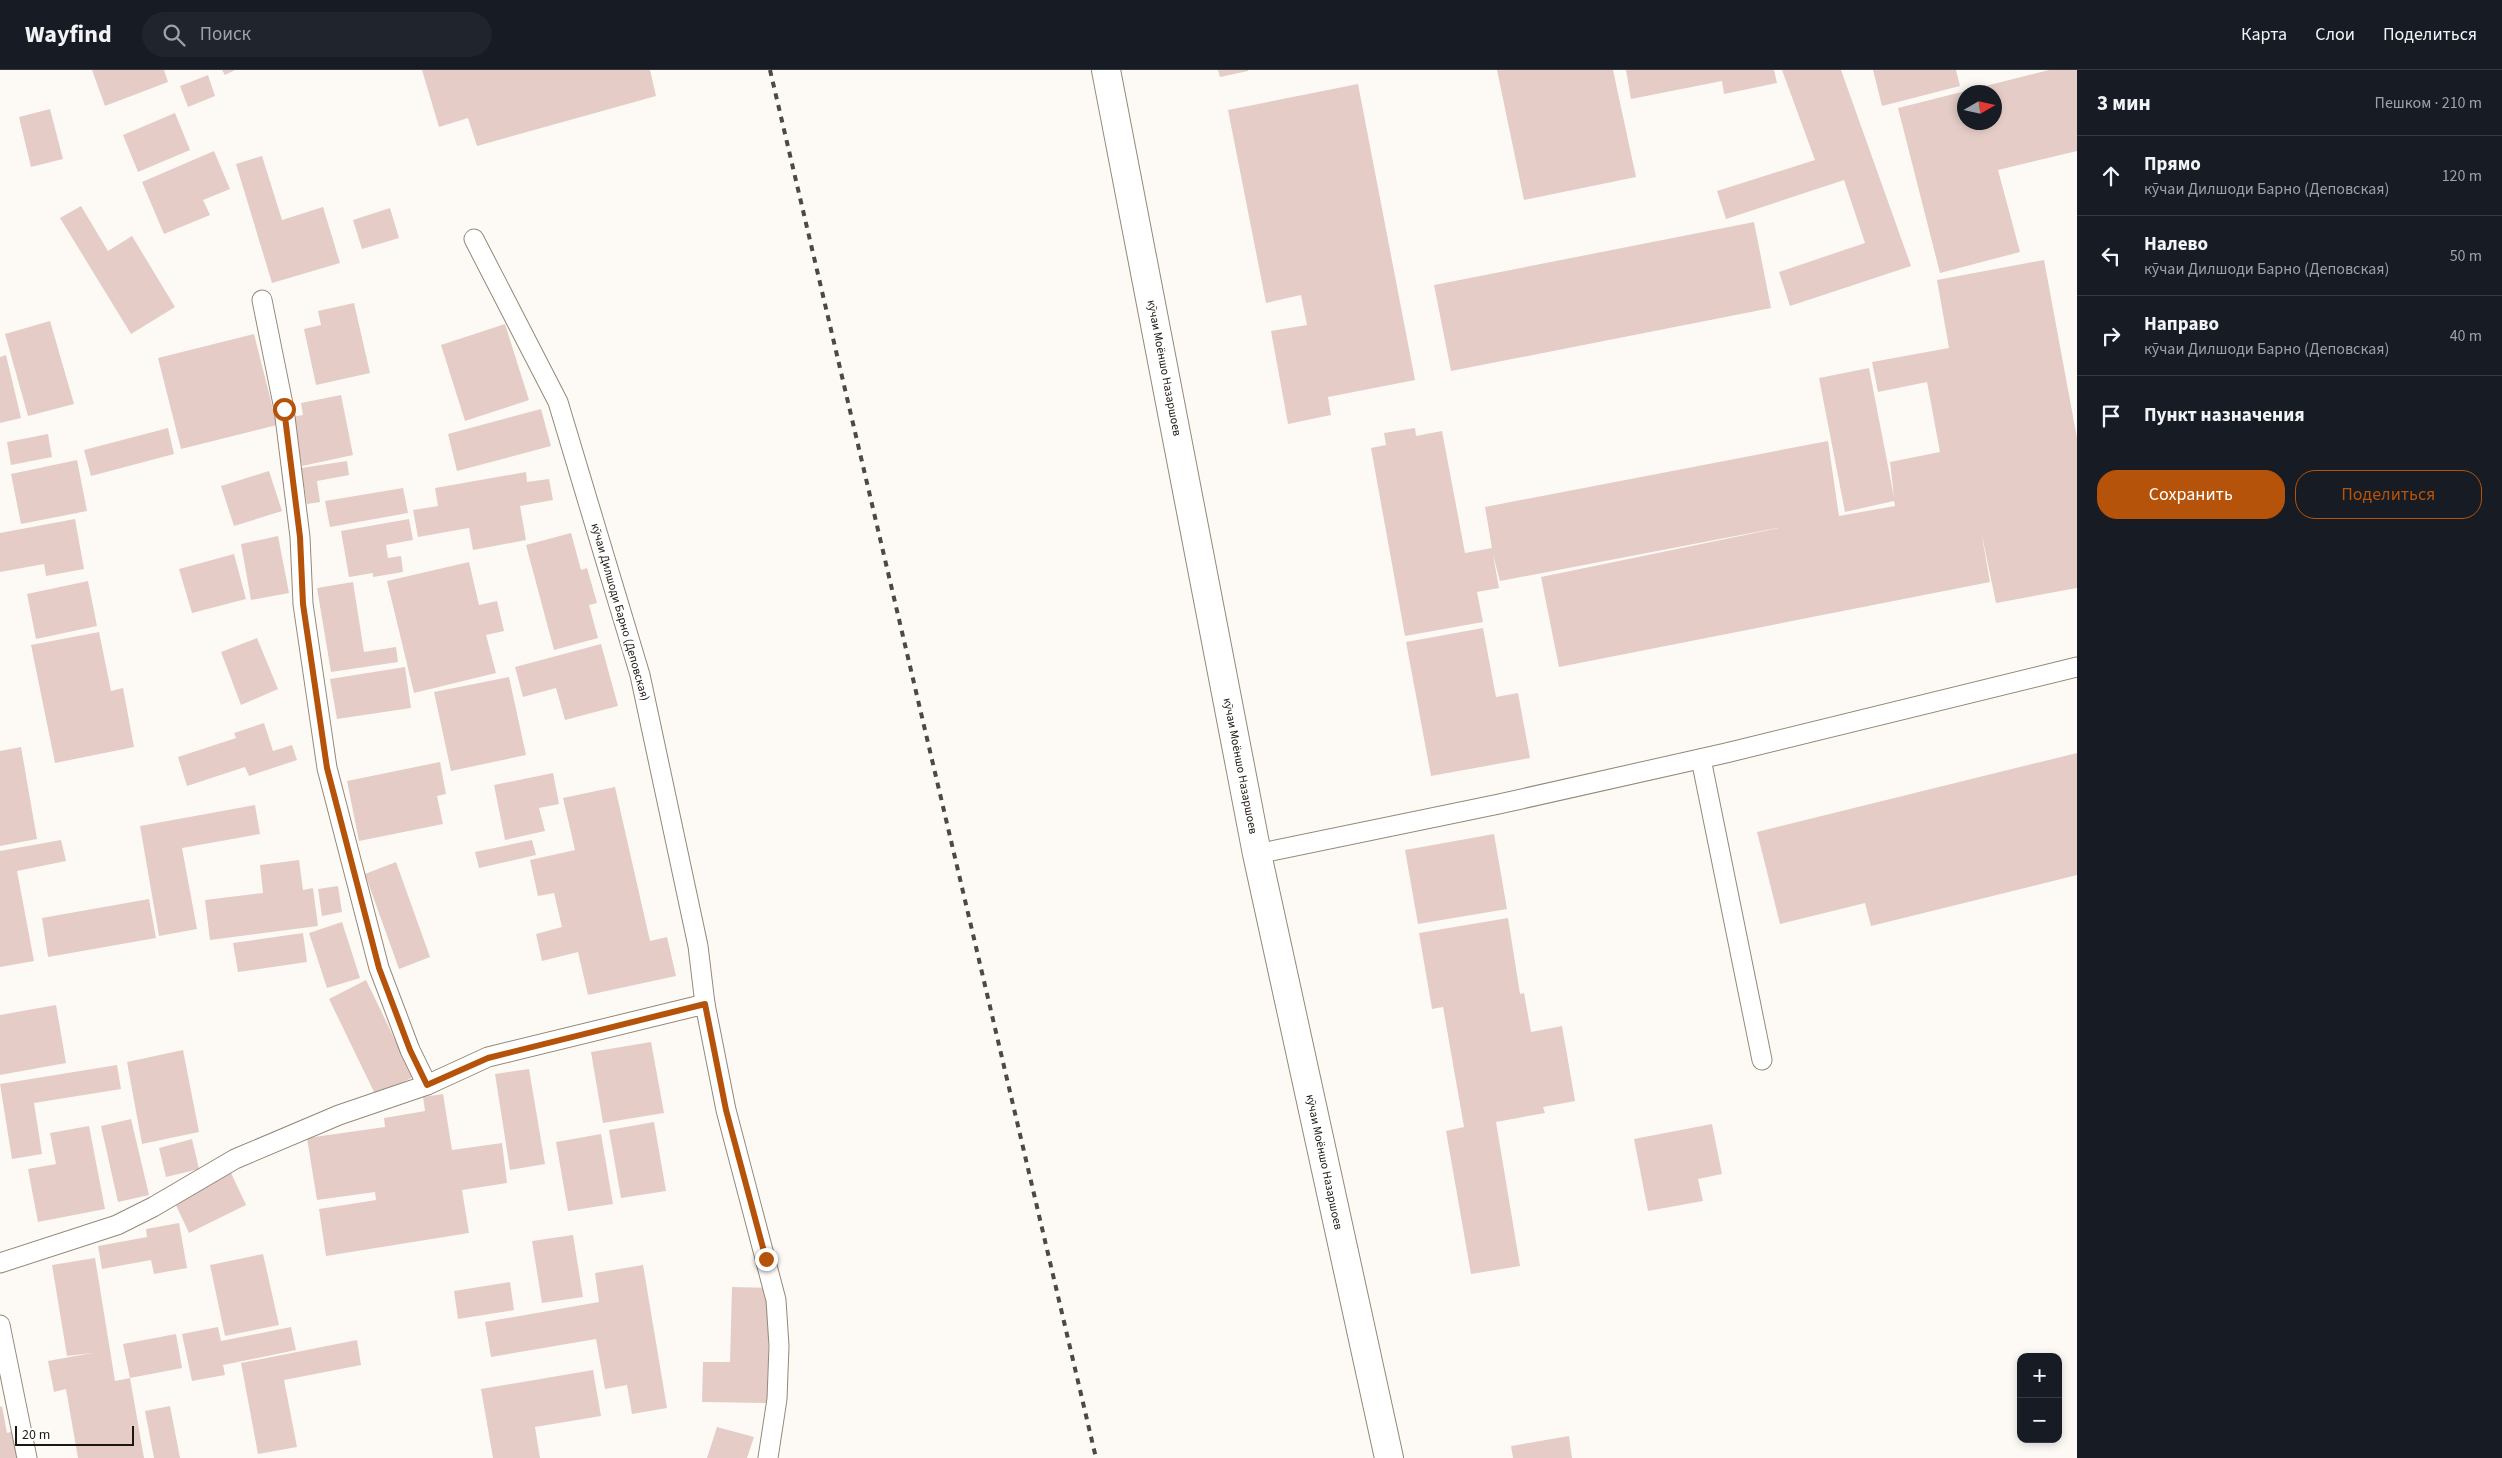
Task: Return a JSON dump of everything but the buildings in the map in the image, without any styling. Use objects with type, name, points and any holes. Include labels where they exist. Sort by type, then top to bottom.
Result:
[{"type":"street","name":"кӯчаи Моёншо Назаршоев","points":[[1106,70],[1257,854],[1389,1458]]},
{"type":"lane","name":"кӯчаи Дилшоди Барно (Деповская)","points":[[474,239],[558,402],[640,676],[698,946],[705,1004],[726,1110],[776,1300],[779,1346],[777,1399],[768,1458]]},
{"type":"lane","points":[[262,300],[284,409],[300,537],[303,604],[327,768],[379,968],[410,1050],[427,1085]]},
{"type":"lane","points":[[1257,854],[1499,804],[1701,759],[2077,666]]},
{"type":"lane","points":[[1701,759],[1762,1060]]},
{"type":"lane","points":[[0,1263],[116,1225],[153,1207],[235,1159],[339,1115],[427,1085],[488,1058],[705,1004]]},
{"type":"lane","points":[[0,1325],[27,1458]]},
{"type":"railway","points":[[770,70],[1096,1458]]},
{"type":"route","points":[[284,409],[300,537],[303,604],[327,768],[379,968],[410,1050],[427,1085],[488,1058],[705,1004],[726,1110],[766,1259]]}]
